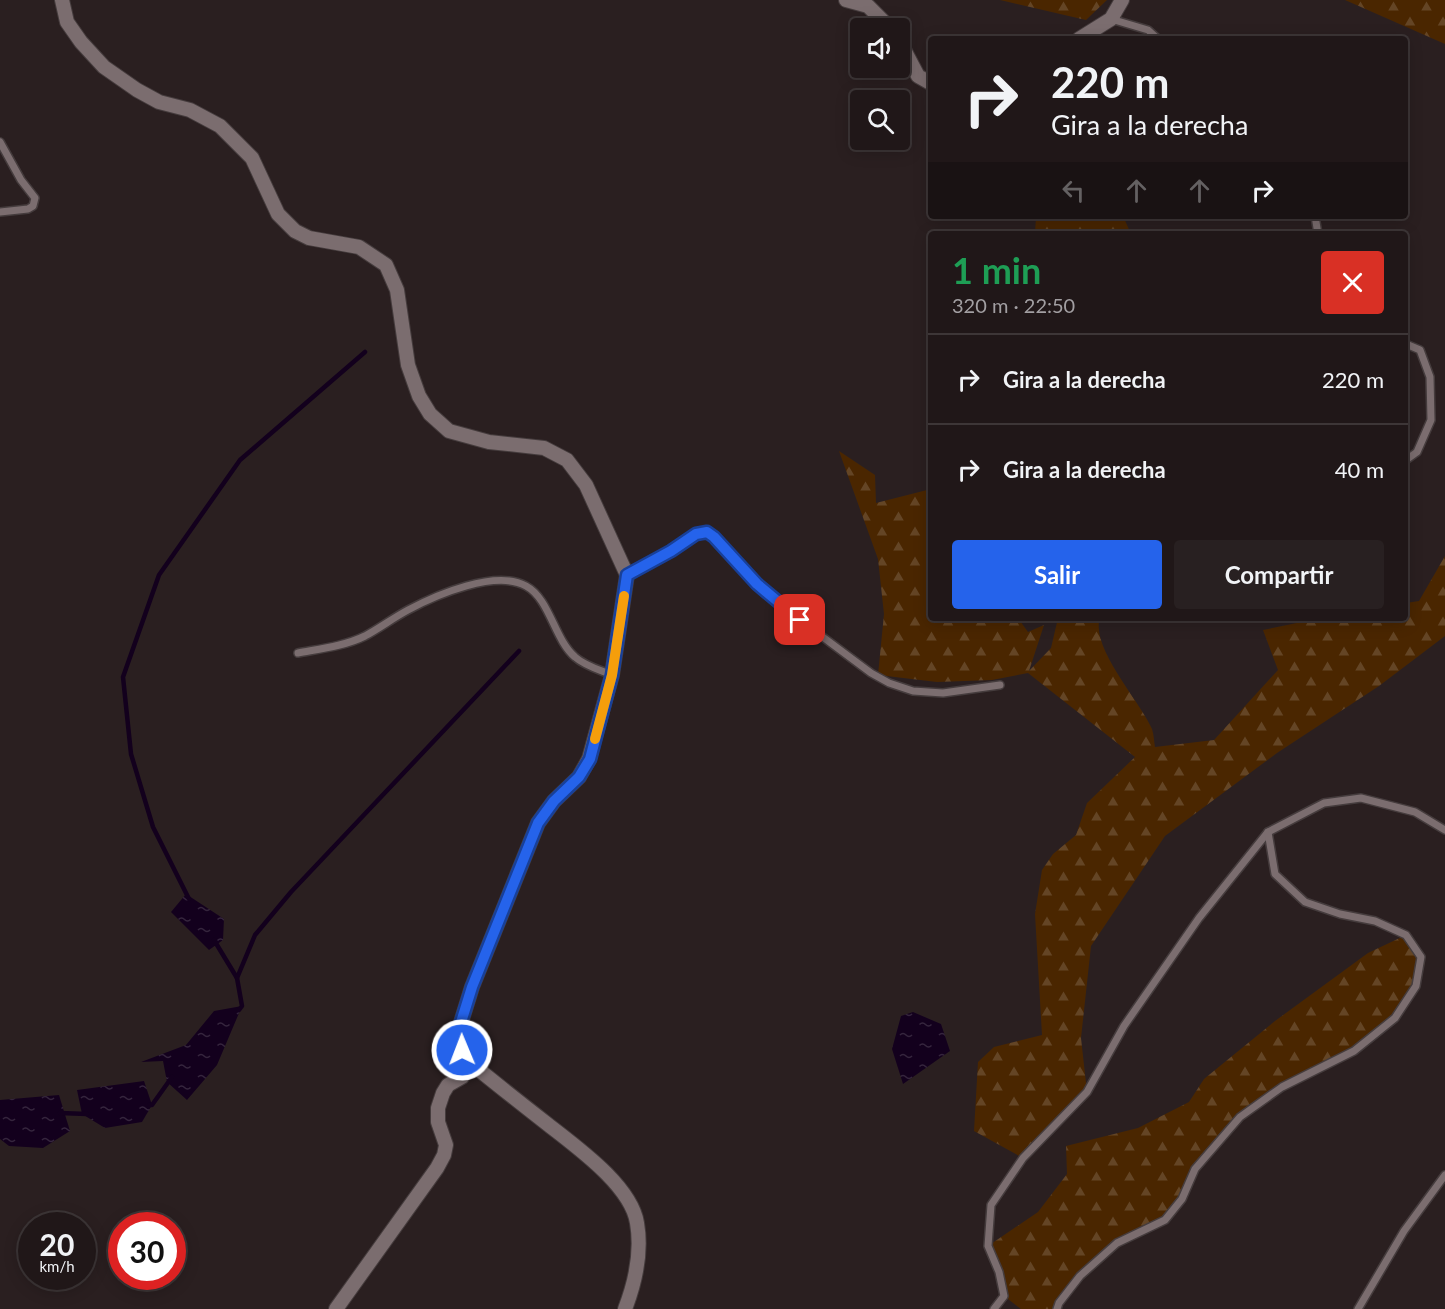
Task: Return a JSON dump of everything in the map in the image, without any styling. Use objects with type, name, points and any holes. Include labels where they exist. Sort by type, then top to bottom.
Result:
[{"type":"street","points":[[62,0],[67,22],[81,42],[104,67],[159,102],[190,110],[220,126],[252,158],[278,214],[295,231],[309,238],[359,247],[386,265],[397,290],[408,365],[419,396],[430,414],[449,431],[489,442],[543,448],[567,460],[586,485],[627,575],[612,675],[590,759],[579,777],[554,801],[538,823],[472,987],[458,1032],[462,1050],[477,1069],[595,1162],[623,1192],[637,1221],[639,1252],[632,1291],[625,1309]]},
{"type":"street","points":[[846,0],[868,6],[880,18]]},
{"type":"street","points":[[1084,36],[1111,20],[1122,0]]},
{"type":"street","points":[[910,61],[918,76],[928,82]]},
{"type":"street","points":[[336,1309],[437,1168],[446,1145],[438,1114],[443,1093],[448,1085],[462,1077],[472,1062]]},
{"type":"lane","points":[[1111,20],[1148,30],[1155,36]]},
{"type":"lane","points":[[0,142],[34,198],[33,206],[28,209],[0,212]]},
{"type":"lane","points":[[1408,345],[1420,350],[1430,377],[1431,420],[1418,452],[1408,459]]},
{"type":"lane","points":[[627,575],[671,551],[696,534],[707,532],[757,584],[871,673],[889,683],[913,691],[943,693],[1000,685]]},
{"type":"lane","points":[[298,653],[364,636],[407,610],[448,592],[492,580],[513,581],[527,586],[538,596],[561,640],[573,656],[588,666],[612,675]]},
{"type":"lane","points":[[994,1309],[1004,1296],[999,1272],[988,1246],[991,1205],[1023,1158],[1087,1092],[1124,1026],[1198,918],[1268,832],[1324,803],[1361,798],[1415,812],[1445,830]]},
{"type":"lane","points":[[1057,1309],[1080,1276],[1117,1243],[1165,1220],[1182,1199],[1196,1169],[1240,1117],[1282,1087],[1354,1052],[1395,1018],[1416,986],[1421,957],[1406,935],[1375,921],[1340,914],[1305,902],[1275,874],[1268,832]]},
{"type":"lane","points":[[1358,1309],[1404,1231],[1445,1174]]},
{"type":"green space","points":[[1000,0],[1107,0],[1086,20]]},
{"type":"green space","points":[[1345,0],[1445,0],[1445,44]]},
{"type":"green space","points":[[1036,219],[1124,219],[1130,231],[1035,231]]},
{"type":"green space","points":[[839,451],[875,475],[876,503],[928,490],[928,621],[1020,621],[1028,632],[1044,625],[1029,671],[1051,648],[1057,621],[1100,621],[1102,644],[1146,717],[1152,729],[1155,747],[1214,740],[1278,670],[1263,630],[1306,621],[1408,621],[1408,603],[1419,601],[1445,556],[1445,636],[1379,686],[1277,753],[1165,836],[1091,946],[1081,1038],[1087,1092],[1023,1158],[974,1131],[978,1062],[994,1047],[1042,1035],[1035,914],[1042,870],[1053,854],[1076,835],[1087,803],[1135,757],[1028,673],[992,680],[937,682],[878,675],[884,614],[878,559]]},
{"type":"green space","points":[[1406,935],[1425,963],[1416,986],[1395,1018],[1354,1051],[1282,1087],[1240,1117],[1195,1169],[1182,1199],[1165,1220],[1117,1243],[1080,1276],[1057,1309],[1021,1309],[1004,1296],[988,1246],[1038,1212],[1067,1174],[1066,1146],[1138,1128],[1189,1102],[1204,1079],[1275,1021],[1368,953]]},
{"type":"water","points":[[186,894],[224,919],[223,940],[209,950],[171,912]]},
{"type":"water","points":[[242,1006],[217,1065],[187,1100],[167,1082],[163,1061],[141,1062],[186,1045],[214,1011]]},
{"type":"water","points":[[913,1012],[941,1024],[950,1051],[903,1084],[892,1049],[901,1016]]},
{"type":"water","points":[[144,1081],[152,1105],[142,1122],[105,1128],[82,1114],[77,1090]]},
{"type":"water","points":[[59,1095],[70,1131],[43,1148],[9,1146],[0,1139],[0,1100]]},
{"type":"waterway","points":[[189,899],[153,827],[131,754],[123,677],[159,575],[240,460],[365,352]]},
{"type":"waterway","points":[[237,978],[255,935],[291,892],[519,651]]},
{"type":"waterway","points":[[214,940],[237,978],[242,1006],[239,1010]]},
{"type":"waterway","points":[[149,1105],[152,1105],[172,1077]]},
{"type":"waterway","points":[[60,1113],[87,1114]]},
{"type":"slow traffic","points":[[595,739],[612,675],[624,596]]},
{"type":"route","points":[[462,1050],[458,1032],[472,987],[538,823],[554,801],[579,777],[590,759],[612,675],[627,575],[671,551],[696,534],[707,532],[757,584],[800,620]]}]
